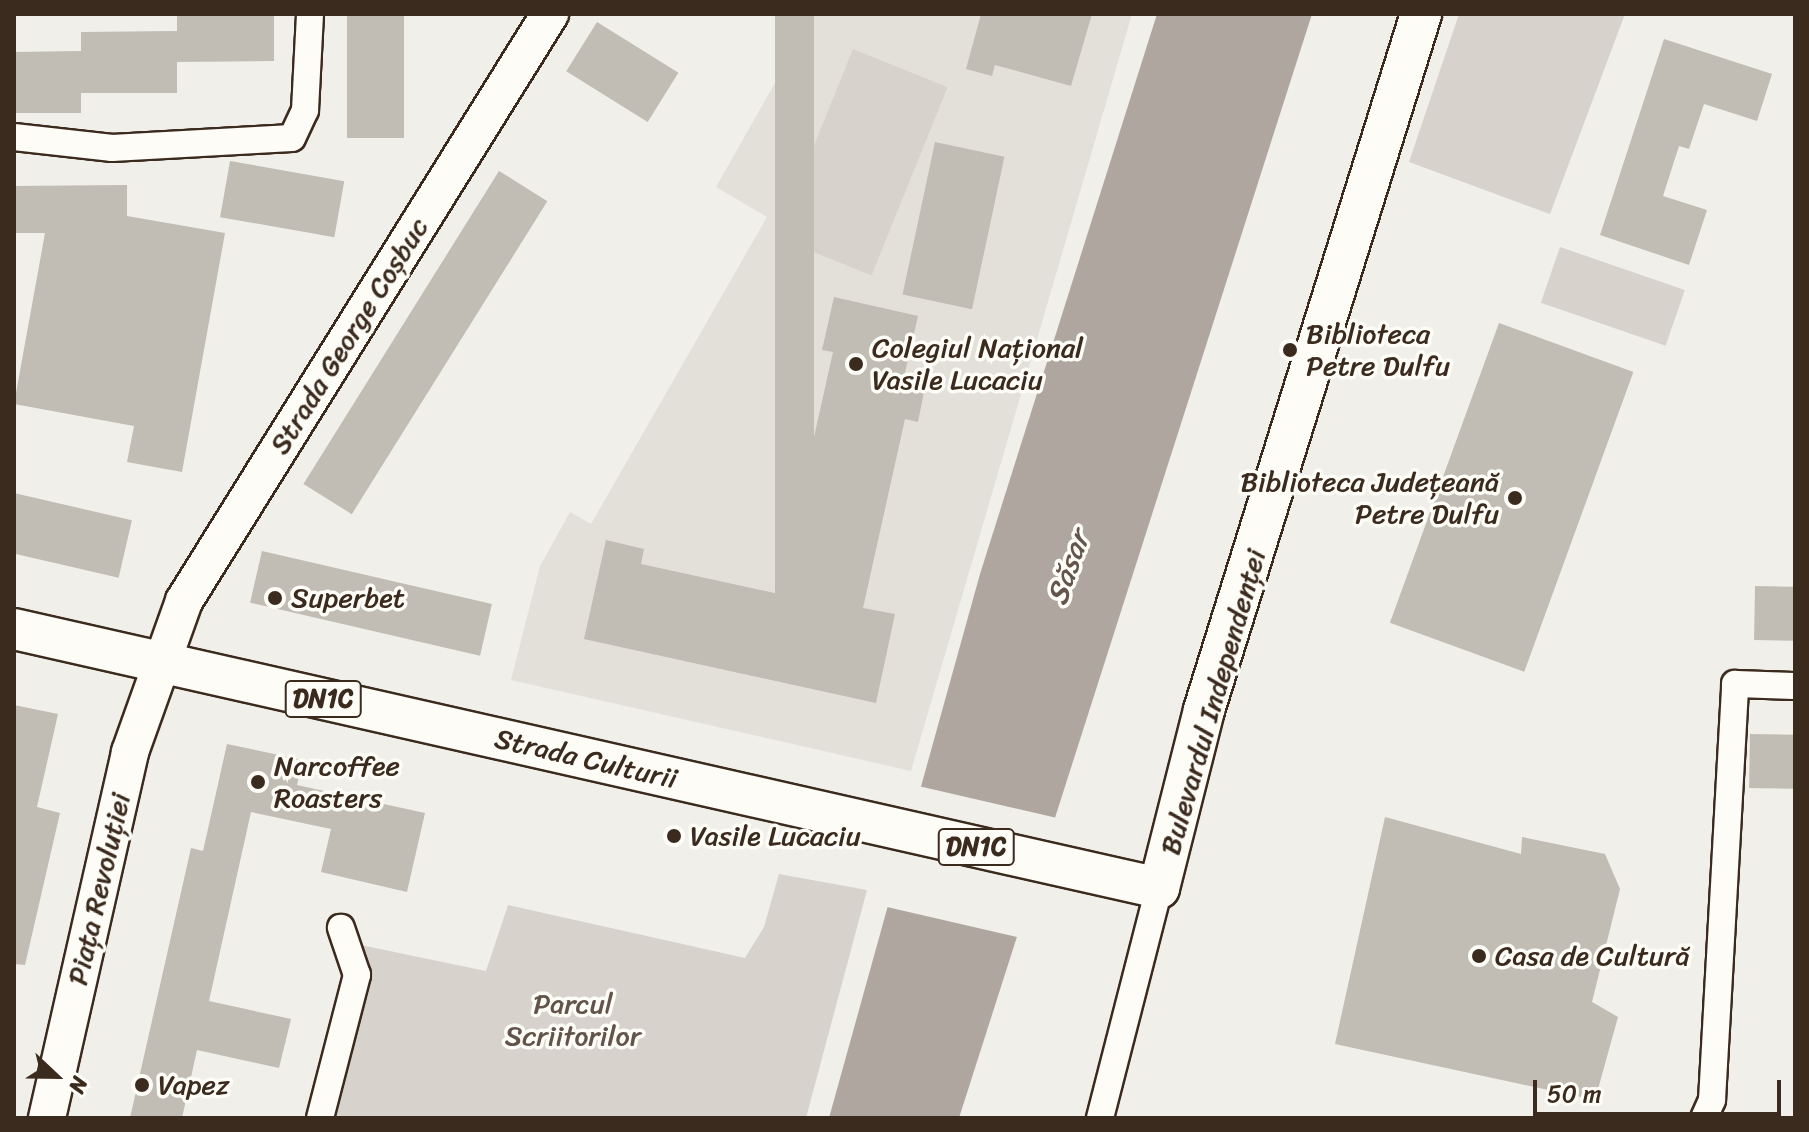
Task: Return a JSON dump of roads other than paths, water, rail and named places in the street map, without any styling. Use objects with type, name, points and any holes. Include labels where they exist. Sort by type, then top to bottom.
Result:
[{"type":"main road","name":"Strada George Coșbuc","points":[[158,662],[184,601],[550,14]]},
{"type":"main road","name":"Bulevardul Independenței","points":[[1159,888],[1204,710],[1421,14]]},
{"type":"main road","name":"Strada Culturii","points":[[14,629],[1159,888]]},
{"type":"main road","name":"Piața Revoluției","points":[[47,1118],[130,752],[158,662]]},
{"type":"street","points":[[14,137],[112,148],[292,138],[305,110],[310,14]]},
{"type":"street","points":[[1704,1118],[1712,1100],[1735,684],[1795,686]]},
{"type":"street","name":"Bulevardul Independenței","points":[[1100,1118],[1159,888]]},
{"type":"street","points":[[320,1118],[357,975],[341,928]]},
{"type":"water","name":"Săsar","points":[[1157,14],[1312,14],[959,1118],[829,1118],[980,574]]},
{"type":"place","name":"Biblioteca Petre Dulfu","points":[[1290,350]]},
{"type":"place","name":"Colegiul Național Vasile Lucaciu","points":[[856,364]]},
{"type":"place","name":"Biblioteca Județeană Petre Dulfu","points":[[1515,498]]},
{"type":"place","name":"Superbet","points":[[275,598]]},
{"type":"place","name":"Narcoffee Roasters","points":[[258,782]]},
{"type":"place","name":"Vasile Lucaciu","points":[[674,836]]},
{"type":"place","name":"Casa de Cultură","points":[[1479,956]]},
{"type":"place","name":"Vapez","points":[[142,1085]]},
{"type":"park label","name":"Parcul Scriitorilor","points":[[573,1020]]}]
